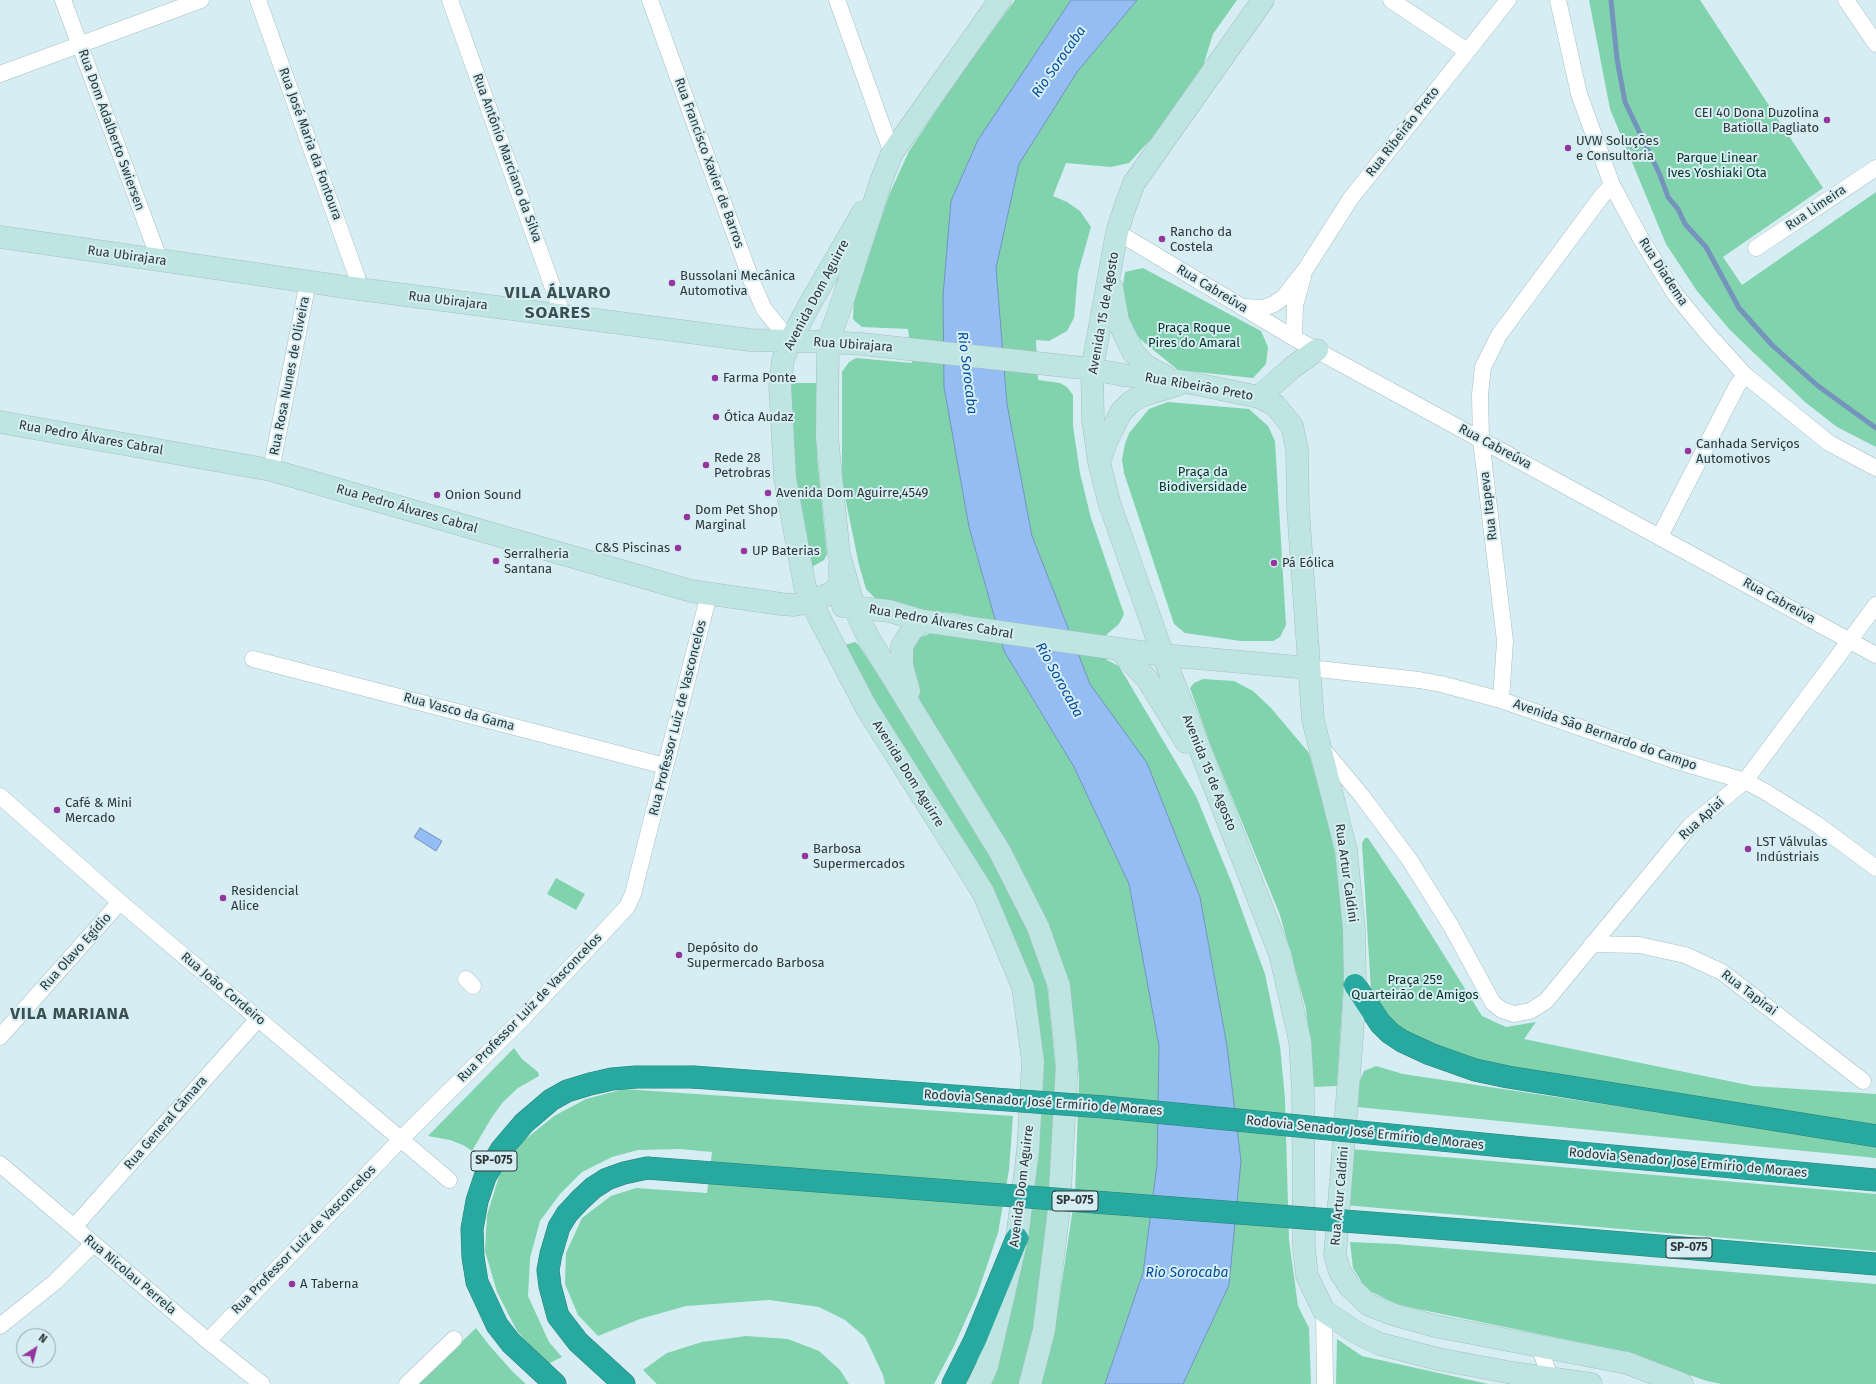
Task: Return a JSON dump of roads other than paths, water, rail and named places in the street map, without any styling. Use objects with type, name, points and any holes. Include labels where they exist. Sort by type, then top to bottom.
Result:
[{"type":"highway","points":[[1355,985],[1380,1023],[1390,1033],[1402,1041],[1430,1054],[1475,1070],[1508,1077],[1876,1136]]},
{"type":"highway","name":"Rodovia Senador José Ermírio de Moraes","points":[[555,1384],[511,1343],[497,1325],[478,1282],[473,1257],[472,1229],[477,1201],[485,1177],[501,1150],[524,1123],[551,1100],[567,1091],[612,1079],[636,1077],[693,1077],[1104,1107],[1513,1147],[1876,1180]]},
{"type":"highway","name":"SP-075","points":[[624,1384],[578,1342],[558,1316],[550,1286],[550,1262],[559,1227],[567,1214],[592,1188],[607,1179],[624,1173],[647,1168],[1502,1233],[1876,1264]]},
{"type":"highway","points":[[953,1384],[975,1340],[1017,1238]]},
{"type":"main road","name":"Avenida Dom Aguirre","points":[[1000,0],[892,153],[881,181],[862,243],[828,342],[827,437],[839,554],[854,607],[868,637],[1000,852],[1038,927],[1059,986],[1067,1063],[1059,1209],[1044,1330],[1030,1384]]},
{"type":"main road","name":"Avenida 15 de Agosto","points":[[1263,0],[1134,183],[1117,232],[1092,369],[1093,420],[1099,462],[1109,502],[1163,655],[1280,954],[1300,1041],[1303,1090],[1304,1248],[1307,1276],[1324,1311]]},
{"type":"main road","name":"Avenida Dom Aguirre","points":[[881,181],[790,341],[783,360],[780,386],[785,478],[805,587],[811,602],[866,708],[983,892],[1023,987],[1033,1062],[1028,1150],[1017,1238],[987,1366],[979,1384]]},
{"type":"main road","name":"Rua Ubirajara","points":[[0,238],[359,289],[750,340],[828,342],[880,346],[1092,369]]},
{"type":"main road","points":[[1110,276],[1118,321],[1136,358],[1146,366],[1159,373],[1186,382]]},
{"type":"main road","points":[[1259,397],[1293,367],[1317,350]]},
{"type":"main road","name":"Rua Ribeirão Preto","points":[[1092,369],[1123,375],[1186,382],[1259,397],[1275,405],[1292,426],[1297,449],[1298,508],[1309,668]]},
{"type":"main road","points":[[1099,462],[1107,440],[1121,412],[1130,402],[1141,396],[1186,382]]},
{"type":"main road","name":"Rua Pedro Álvares Cabral","points":[[0,422],[271,470],[683,588],[709,594],[781,604],[794,605],[811,602],[830,594],[837,588],[840,582],[839,554]]},
{"type":"main road","name":"Rua Pedro Álvares Cabral","points":[[811,602],[889,611],[930,622],[1116,648]]},
{"type":"main road","points":[[918,719],[904,674],[902,646],[912,630],[930,622]]},
{"type":"main road","points":[[1116,648],[1163,655],[1309,668]]},
{"type":"main road","points":[[1116,648],[1148,680],[1213,786]]},
{"type":"main road","name":"Rua Artur Caldini","points":[[1309,668],[1313,720],[1346,850],[1354,929],[1355,985],[1348,1096],[1335,1255],[1340,1272],[1350,1287],[1369,1305],[1395,1315],[1435,1326],[1627,1363],[1682,1384]]},
{"type":"main road","points":[[1324,1311],[1357,1333],[1380,1344],[1438,1359],[1550,1380],[1591,1384]]},
{"type":"street","name":"Rua Dom Adalberto Swiersen","points":[[63,0],[160,261]]},
{"type":"street","points":[[0,74],[201,0]]},
{"type":"street","name":"Rua José Maria da Fontoura","points":[[258,0],[357,277],[359,289]]},
{"type":"street","name":"Rua Antônio Marciano da Silva","points":[[450,0],[563,316]]},
{"type":"street","name":"Rua Francisco Xavier de Barros","points":[[650,0],[752,282],[764,309],[790,341]]},
{"type":"street","points":[[837,0],[892,153]]},
{"type":"street","points":[[1391,0],[1467,51]]},
{"type":"street","name":"Rua Ribeirão Preto","points":[[1242,307],[1263,308],[1274,304],[1284,297],[1305,270],[1351,198],[1508,0]]},
{"type":"street","name":"Rua Diadema","points":[[1558,0],[1579,94],[1612,185],[1641,239],[1675,294],[1707,333],[1745,375],[1829,442],[1876,468]]},
{"type":"street","points":[[1846,0],[1876,44]]},
{"type":"street","name":"Rua Limeira","points":[[1756,248],[1876,168]]},
{"type":"street","name":"Rua Itapeva","points":[[1501,700],[1505,641],[1481,440],[1480,394],[1483,367],[1500,335],[1601,197],[1612,185]]},
{"type":"street","name":"Rua Cabreúva","points":[[1117,232],[1294,338],[1876,655]]},
{"type":"street","name":"Rua Ribeirão Preto","points":[[1294,338],[1295,305],[1305,270]]},
{"type":"street","name":"Rua Rosa Nunes de Oliveira","points":[[271,470],[308,282]]},
{"type":"street","points":[[1660,536],[1736,386],[1745,375]]},
{"type":"street","name":"Rua Professor Luiz de Vasconcelos","points":[[208,1341],[401,1139],[524,1017],[627,907],[633,894],[709,594]]},
{"type":"street","name":"Rua Apiaí","points":[[1514,1014],[1530,1011],[1546,1001],[1690,826],[1745,781],[1849,639],[1876,605]]},
{"type":"street","name":"Rua Vasco da Gama","points":[[253,659],[665,766]]},
{"type":"street","name":"Avenida São Bernardo do Campo","points":[[1309,668],[1419,680],[1442,684],[1501,700],[1673,760],[1745,781],[1818,824],[1876,868]]},
{"type":"street","name":"Rua Artur Caldini","points":[[1318,743],[1362,796],[1409,859],[1450,926],[1493,1003],[1502,1010],[1514,1014]]},
{"type":"street","name":"Rua João Cordeiro","points":[[0,796],[120,902],[449,1180]]},
{"type":"street","name":"Rua Olavo Egídio","points":[[0,1038],[120,902]]},
{"type":"street","name":"Rua Tapirai","points":[[1592,944],[1639,945],[1685,955],[1722,972],[1863,1081]]},
{"type":"street","name":"Rua General Câmara","points":[[74,1228],[258,1019]]},
{"type":"street","name":"Rua Nicolau Perrela","points":[[0,1164],[208,1341],[262,1384]]},
{"type":"street","points":[[0,1326],[55,1282],[93,1244]]},
{"type":"street","points":[[1324,1311],[1325,1384]]},
{"type":"street","points":[[407,1384],[454,1339]]},
{"type":"street","points":[[1539,1345],[1550,1380]]},
{"type":"water","name":"Rio Sorocaba","points":[[1071,0],[1137,0],[1077,72],[1019,164],[996,268],[1007,404],[1032,536],[1090,684],[1147,763],[1200,897],[1227,1046],[1241,1161],[1229,1285],[1183,1384],[1105,1384],[1143,1273],[1157,1165],[1159,1046],[1129,884],[1074,767],[1004,651],[969,527],[944,387],[943,296],[951,201],[978,140]]},
{"type":"water","points":[[420,828],[442,841],[436,851],[414,837]]},
{"type":"waterway","points":[[1611,0],[1617,59],[1625,102],[1660,175],[1668,197],[1678,209],[1685,224],[1706,247],[1739,308],[1772,345],[1818,386],[1876,428]]},
{"type":"place","name":"CEI 40 Dona Duzolina Batiolla Pagliato","points":[[1827,120]]},
{"type":"place","name":"UVW Soluções e Consultoria","points":[[1568,148]]},
{"type":"place","name":"Rancho da Costela","points":[[1162,239]]},
{"type":"place","name":"Bussolani Mecânica Automotiva","points":[[672,283]]},
{"type":"place","name":"Farma Ponte","points":[[715,378]]},
{"type":"place","name":"Ótica Audaz","points":[[716,417]]},
{"type":"place","name":"Canhada Serviços Automotivos","points":[[1688,451]]},
{"type":"place","name":"Rede 28 Petrobras","points":[[706,465]]},
{"type":"place","name":"Avenida Dom Aguirre,4549","points":[[768,493]]},
{"type":"place","name":"Onion Sound","points":[[437,495]]},
{"type":"place","name":"Dom Pet Shop Marginal","points":[[687,517]]},
{"type":"place","name":"C&S Piscinas","points":[[678,548]]},
{"type":"place","name":"UP Baterias","points":[[744,551]]},
{"type":"place","name":"Serralheria Santana","points":[[496,561]]},
{"type":"place","name":"Pá Eólica","points":[[1274,563]]},
{"type":"place","name":"Café & Mini Mercado","points":[[57,810]]},
{"type":"place","name":"LST Válvulas Indústriais","points":[[1748,849]]},
{"type":"place","name":"Barbosa Supermercados","points":[[805,856]]},
{"type":"place","name":"Residencial Alice","points":[[223,898]]},
{"type":"place","name":"Depósito do Supermercado Barbosa","points":[[679,955]]},
{"type":"place","name":"A Taberna","points":[[292,1284]]},
{"type":"district","name":"VILA ÁLVARO SOARES","points":[[558,303]]},
{"type":"district","name":"VILA MARIANA","points":[[70,1014]]},
{"type":"park label","name":"Parque Linear Ives Yoshiaki Ota","points":[[1717,166]]},
{"type":"park label","name":"Praça Roque Pires do Amaral","points":[[1194,336]]},
{"type":"park label","name":"Praça da Biodiversidade","points":[[1203,480]]},
{"type":"park label","name":"Praça 25º Quarteirão de Amigos","points":[[1415,988]]}]
